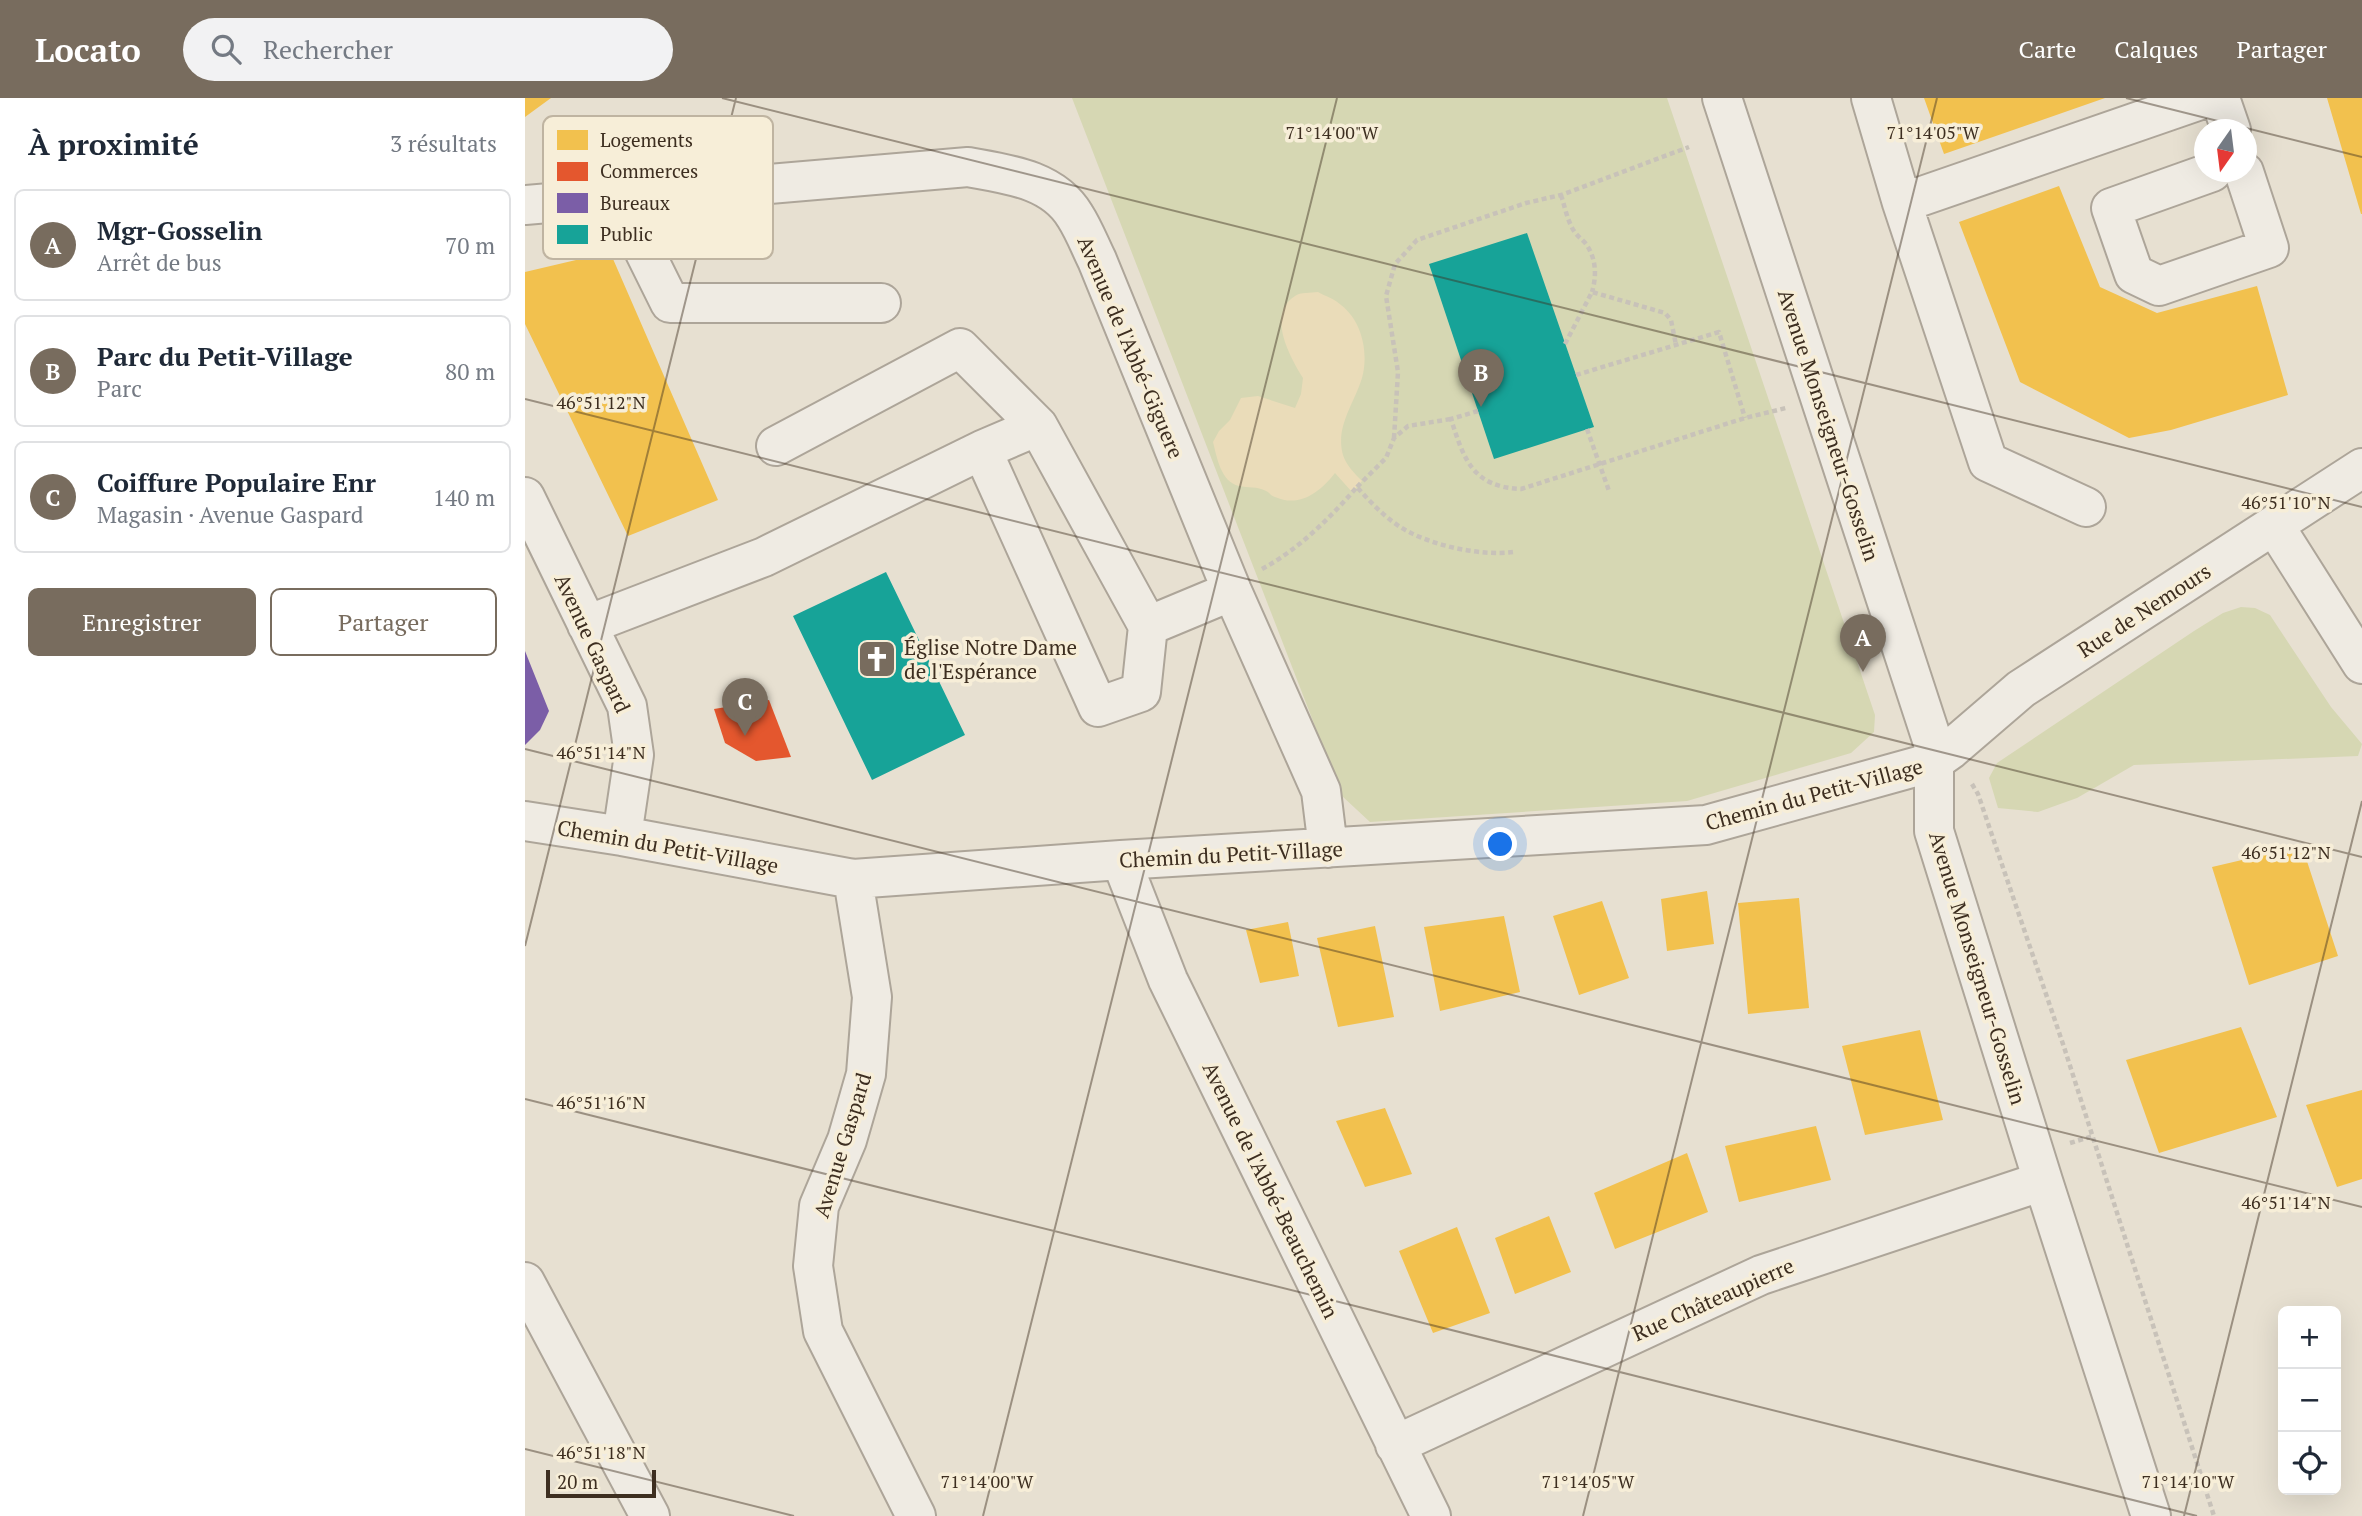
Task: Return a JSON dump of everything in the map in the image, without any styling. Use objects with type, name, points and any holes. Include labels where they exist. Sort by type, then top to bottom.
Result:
[{"type":"street","name":"Avenue Monseigneur-Gosselin","points":[[1722,98],[1934,746],[1942,756],[1934,831],[2151,1516]]},
{"type":"street","points":[[1871,98],[1902,203],[1988,462],[2087,507]]},
{"type":"street","points":[[1902,203],[2206,98]]},
{"type":"street","points":[[2220,98],[2227,119]]},
{"type":"street","name":"Avenue de l'Abbé-Giguere","points":[[773,183],[968,167],[1016,176],[1050,190],[1074,214],[1097,260],[1232,591],[1321,790],[1328,848]]},
{"type":"street","points":[[2194,178],[2111,208],[2134,274],[2159,286],[2269,248],[2247,182]]},
{"type":"street","name":"Avenue de l'Abbé-Giguere","points":[[525,205],[543,203]]},
{"type":"street","points":[[648,259],[670,303],[881,303]]},
{"type":"street","points":[[776,446],[960,348],[1038,426],[1148,626],[1141,692],[1098,707],[982,450]]},
{"type":"street","points":[[587,625],[764,557],[982,450],[1038,426]]},
{"type":"street","name":"Rue de Nemours","points":[[1942,756],[2021,689],[2362,468]]},
{"type":"street","name":"Avenue Gaspard","points":[[525,497],[627,706],[634,755],[622,836]]},
{"type":"street","points":[[2274,525],[2362,664]]},
{"type":"street","points":[[1148,626],[1232,591]]},
{"type":"street","name":"Chemin du Petit-Village","points":[[525,821],[622,836],[853,879],[1706,825],[1942,756]]},
{"type":"street","name":"Avenue de l'Abbé-Beauchemin","points":[[1121,860],[1168,980],[1431,1516]]},
{"type":"street","name":"Avenue Gaspard","points":[[853,879],[871,997],[866,1074],[847,1140],[820,1206],[813,1266],[823,1331],[916,1516]]},
{"type":"street","name":"Rue Châteaupierre","points":[[1395,1445],[1761,1275],[2043,1181]]},
{"type":"street","points":[[525,1282],[650,1516]]},
{"type":"path","points":[[1232,591],[1248,577],[1282,558],[1314,532],[1386,458],[1394,438],[1398,373],[1386,296],[1395,264],[1417,240],[1527,203],[1561,195],[1689,147]]},
{"type":"path","points":[[1561,195],[1569,221],[1594,259],[1596,279],[1593,292],[1565,344]]},
{"type":"path","points":[[1593,292],[1665,313],[1671,320],[1677,345]]},
{"type":"path","points":[[1576,375],[1719,332],[1745,418]]},
{"type":"path","points":[[1451,419],[1470,468],[1485,481],[1504,488],[1521,489],[1745,418],[1821,399]]},
{"type":"path","points":[[1394,438],[1408,426],[1451,419],[1478,411]]},
{"type":"path","points":[[1587,429],[1609,491]]},
{"type":"path","points":[[1357,486],[1385,516],[1411,533],[1472,551],[1499,554],[1513,552]]},
{"type":"path","points":[[1942,756],[1978,794],[1983,806],[2064,1046],[2214,1516]]},
{"type":"green space","points":[[1072,98],[1667,98],[1875,715],[1874,732],[1851,753],[1687,801],[1370,822],[1342,796]]},
{"type":"green space","points":[[2241,607],[2255,608],[2270,615],[2331,707],[2362,744],[2358,756],[2134,765],[2077,798],[2038,812],[1998,808],[1989,778],[1997,763],[2194,631],[2223,613]]},
{"type":"sand","points":[[1318,292],[1336,301],[1348,312],[1362,338],[1364,368],[1359,388],[1343,425],[1341,445],[1346,462],[1362,481],[1352,492],[1335,473],[1309,496],[1293,501],[1284,500],[1263,489],[1239,486],[1228,480],[1221,468],[1213,442],[1230,420],[1241,398],[1258,396],[1295,408],[1301,394],[1303,378],[1283,336],[1282,313],[1286,304],[1295,296]]},
{"type":"building: Logements","points":[[525,98],[551,98],[525,117]]},
{"type":"building: Logements","points":[[1924,98],[2105,98],[1944,154]]},
{"type":"building: Logements","points":[[2327,98],[2362,98],[2362,214],[2361,214]]},
{"type":"building: Logements","points":[[2059,186],[2100,287],[2157,313],[2257,286],[2288,395],[2171,430],[2129,438],[2020,382],[1959,222]]},
{"type":"building: Logements","points":[[580,259],[613,259],[718,500],[628,536],[525,324],[525,272]]},
{"type":"building: Logements","points":[[2302,846],[2338,956],[2249,985],[2212,867]]},
{"type":"building: Logements","points":[[1707,891],[1714,944],[1667,951],[1661,899]]},
{"type":"building: Logements","points":[[1799,898],[1809,1008],[1748,1014],[1738,903]]},
{"type":"building: Logements","points":[[1602,901],[1629,978],[1579,995],[1553,916]]},
{"type":"building: Logements","points":[[1504,916],[1520,992],[1440,1011],[1424,927]]},
{"type":"building: Logements","points":[[1288,922],[1299,976],[1260,983],[1246,930]]},
{"type":"building: Logements","points":[[1375,926],[1394,1017],[1338,1027],[1317,938]]},
{"type":"building: Logements","points":[[2241,1027],[2277,1117],[2159,1153],[2126,1060]]},
{"type":"building: Logements","points":[[1920,1030],[1943,1120],[1865,1135],[1842,1046]]},
{"type":"building: Logements","points":[[2362,1090],[2362,1179],[2337,1187],[2306,1105]]},
{"type":"building: Logements","points":[[1385,1108],[1412,1174],[1365,1187],[1336,1121]]},
{"type":"building: Logements","points":[[1816,1126],[1831,1180],[1739,1202],[1725,1146]]},
{"type":"building: Logements","points":[[1687,1153],[1708,1212],[1615,1249],[1594,1193]]},
{"type":"building: Logements","points":[[1549,1216],[1571,1272],[1515,1294],[1495,1238]]},
{"type":"building: Logements","points":[[1457,1227],[1490,1313],[1433,1333],[1399,1251]]},
{"type":"building: Commerces","points":[[769,700],[791,757],[756,761],[725,743],[714,709]]},
{"type":"building: Bureaux","points":[[525,651],[549,711],[540,730],[525,745]]},
{"type":"building: Public","points":[[1527,233],[1594,427],[1494,459],[1429,264]]},
{"type":"building: Public","points":[[886,572],[965,735],[872,780],[793,616]]},
{"type":"place","name":"Parc du Petit-Village","points":[[1481,407]]},
{"type":"place","name":"Église Notre Dame de l'Espérance","points":[[877,659]]},
{"type":"place","name":"Mgr-Gosselin","points":[[1863,672]]},
{"type":"place","name":"Coiffure Populaire Enr","points":[[745,736]]}]
